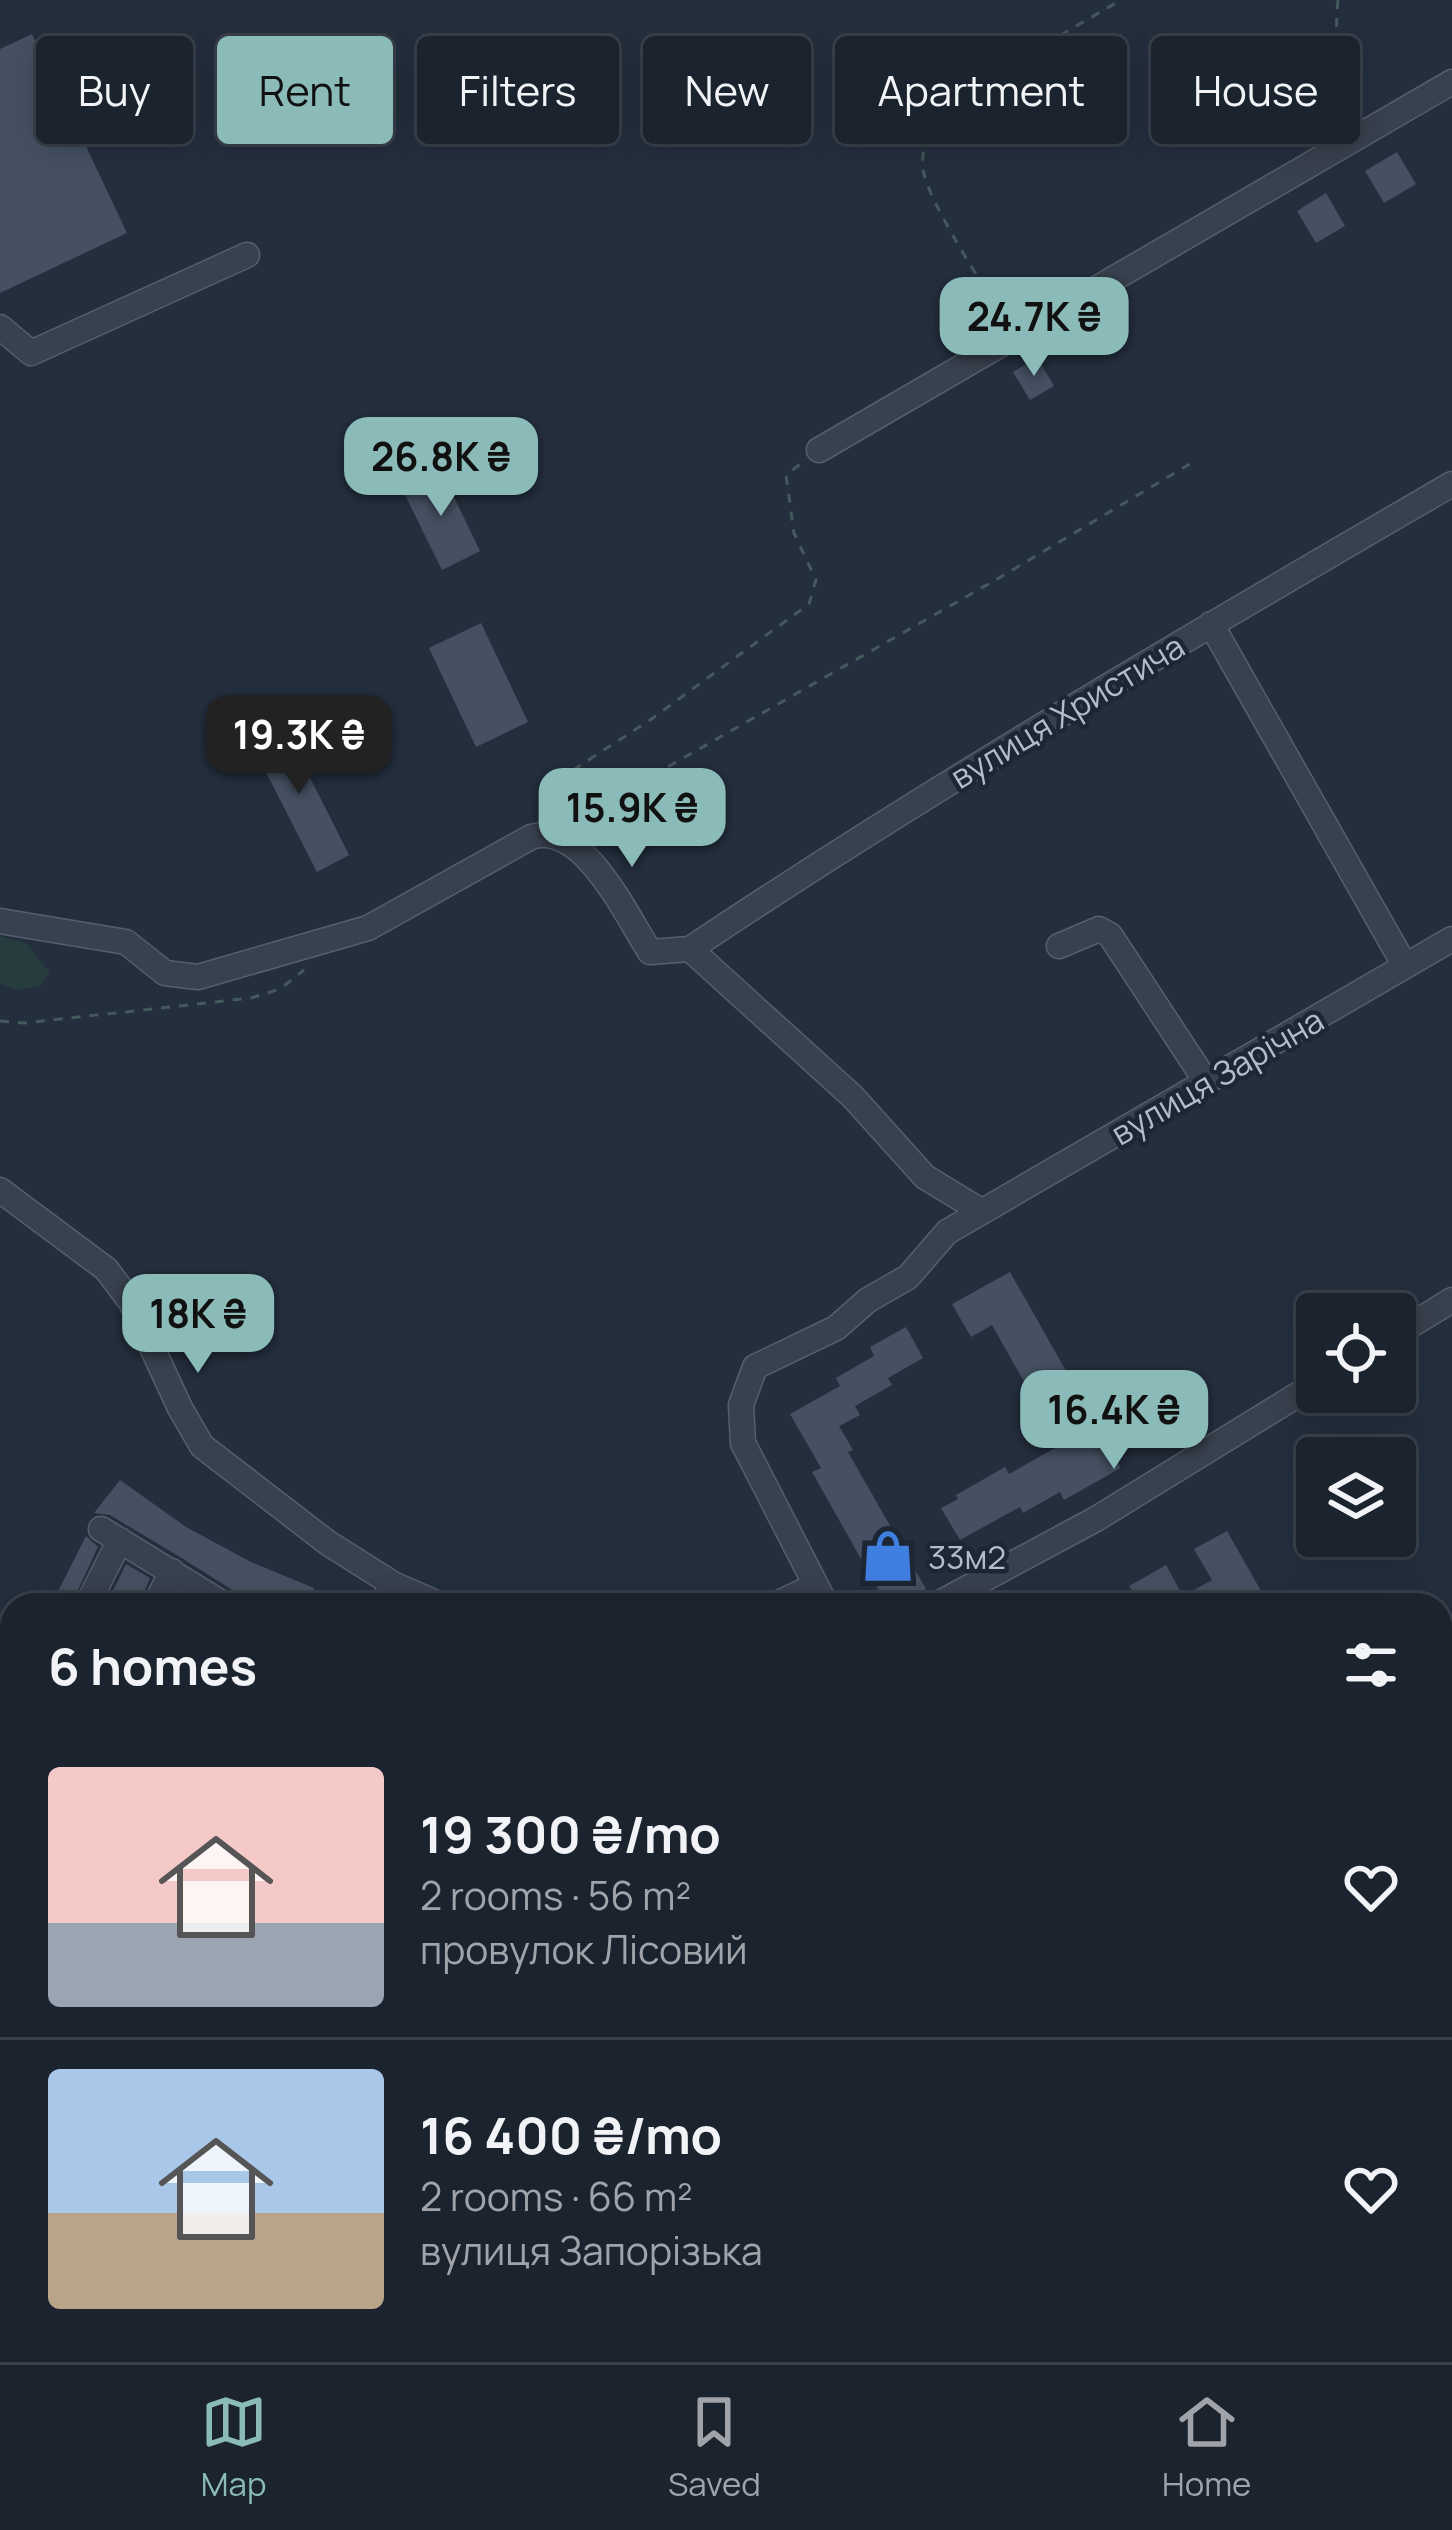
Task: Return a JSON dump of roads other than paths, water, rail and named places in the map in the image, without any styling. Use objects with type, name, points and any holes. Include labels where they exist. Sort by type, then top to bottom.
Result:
[{"type":"street","points":[[819,450],[1452,82]]},
{"type":"street","points":[[0,327],[31,352],[247,255]]},
{"type":"street","name":"вулиця Христича","points":[[689,950],[826,858],[1452,484]]},
{"type":"street","points":[[1211,624],[1405,966]]},
{"type":"street","points":[[0,921],[126,942],[150,965],[180,976],[214,973],[368,928],[532,837],[562,836],[590,861],[650,952],[689,950],[853,1096],[925,1178],[981,1211]]},
{"type":"street","points":[[1059,946],[1099,929],[1110,935],[1207,1083]]},
{"type":"street","name":"вулиця Зарічна","points":[[819,1593],[743,1443],[741,1405],[754,1367],[836,1328],[868,1300],[908,1276],[932,1244],[981,1211],[1452,939]]},
{"type":"street","points":[[0,1190],[106,1269],[131,1302],[202,1446],[386,1593]]},
{"type":"street","points":[[1416,1322],[1452,1300]]},
{"type":"street","points":[[958,1593],[1096,1519],[1296,1396]]},
{"type":"street","points":[[91,1593],[110,1534],[206,1593]]},
{"type":"street","points":[[161,1593],[172,1571]]},
{"type":"place","name":"33м2","points":[[888,1556]]}]
